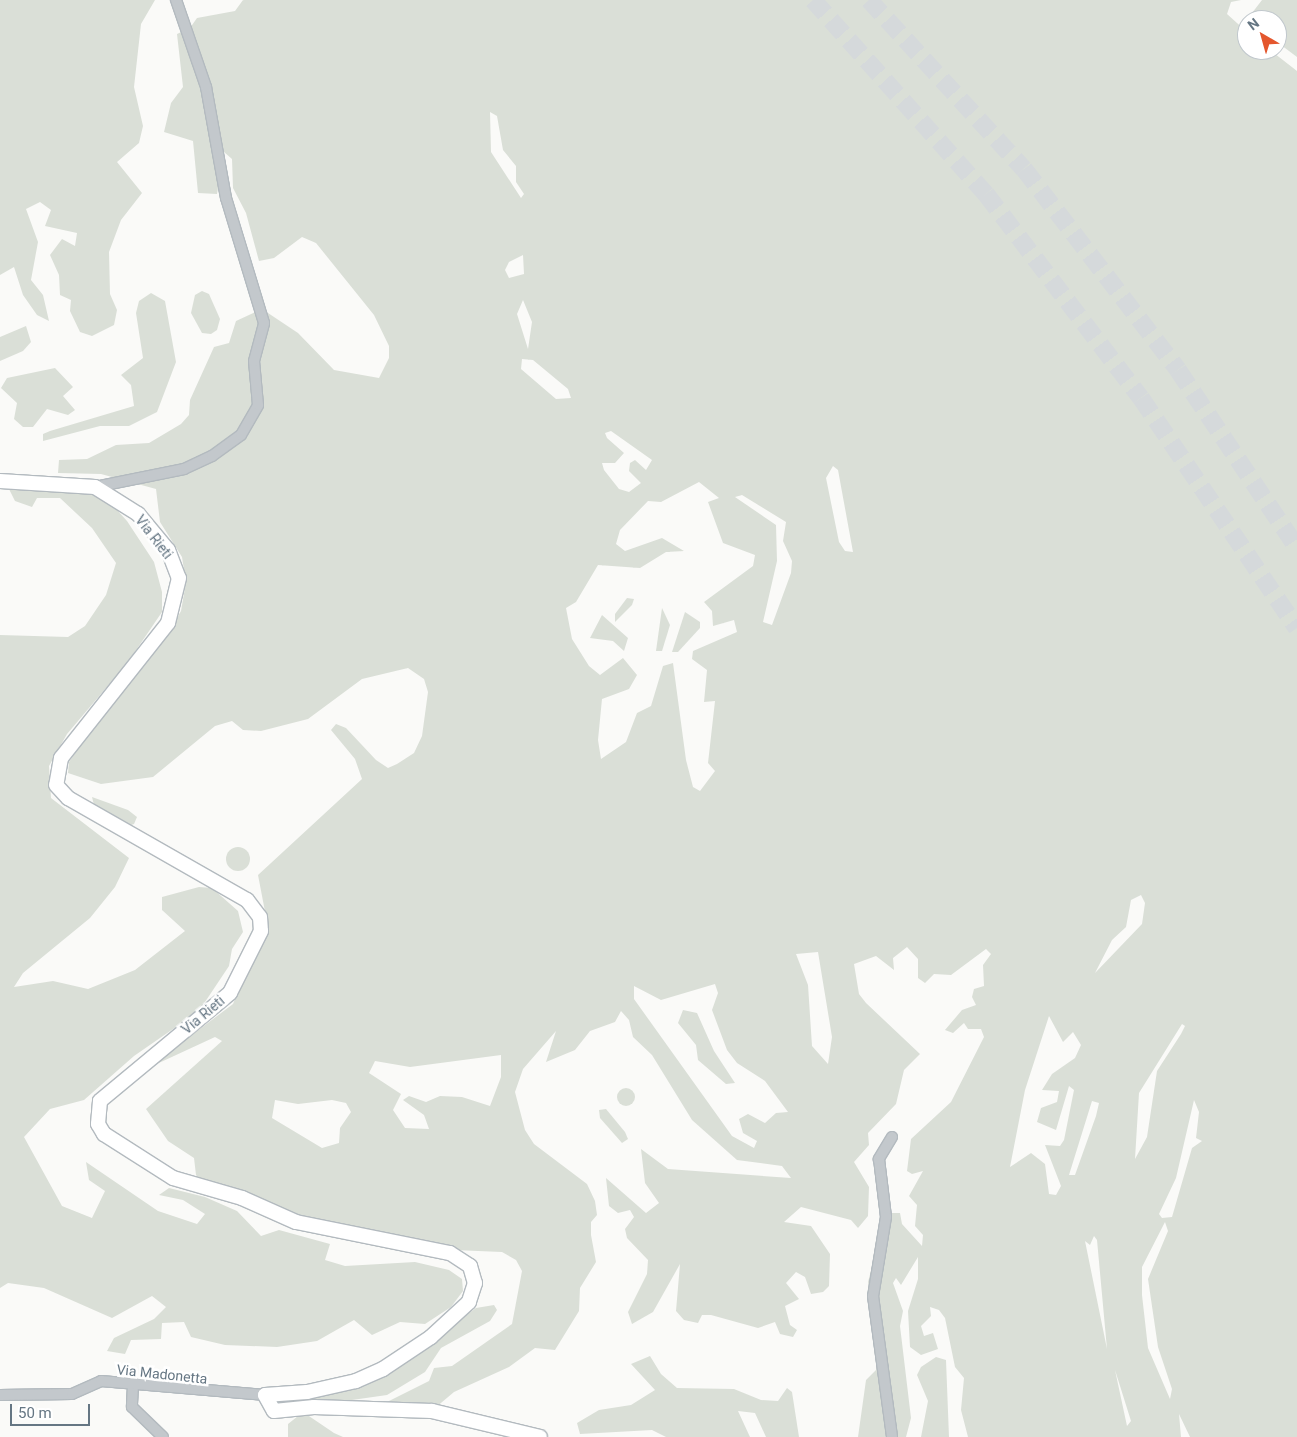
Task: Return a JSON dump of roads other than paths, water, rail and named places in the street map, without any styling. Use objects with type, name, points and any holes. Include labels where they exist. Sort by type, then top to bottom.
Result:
[{"type":"street","points":[[95,487],[184,469],[212,456],[241,435],[258,405],[254,361],[264,323],[226,198],[206,87],[176,0]]},
{"type":"street","name":"Via Rieti","points":[[0,482],[95,487],[138,514],[168,550],[178,578],[178,596],[168,623],[61,758],[56,786],[68,798],[247,900],[256,908],[261,931],[230,993],[112,1089],[100,1101],[98,1124],[114,1145],[173,1178],[242,1198],[318,1230],[450,1253],[470,1266],[475,1282],[469,1302],[452,1319],[383,1369],[331,1387],[264,1394]]},
{"type":"street","points":[[892,1137],[879,1159],[886,1217],[873,1296],[892,1437]]},
{"type":"street","name":"Via Madonetta","points":[[0,1395],[72,1394],[101,1381],[264,1394]]},
{"type":"street","points":[[133,1385],[132,1407],[163,1437]]},
{"type":"street","points":[[264,1394],[274,1411],[314,1407],[432,1411],[540,1437]]},
{"type":"tunnel","points":[[813,0],[986,194],[1141,398],[1297,628]]},
{"type":"tunnel","points":[[869,0],[1024,169],[1178,370],[1297,548]]}]
